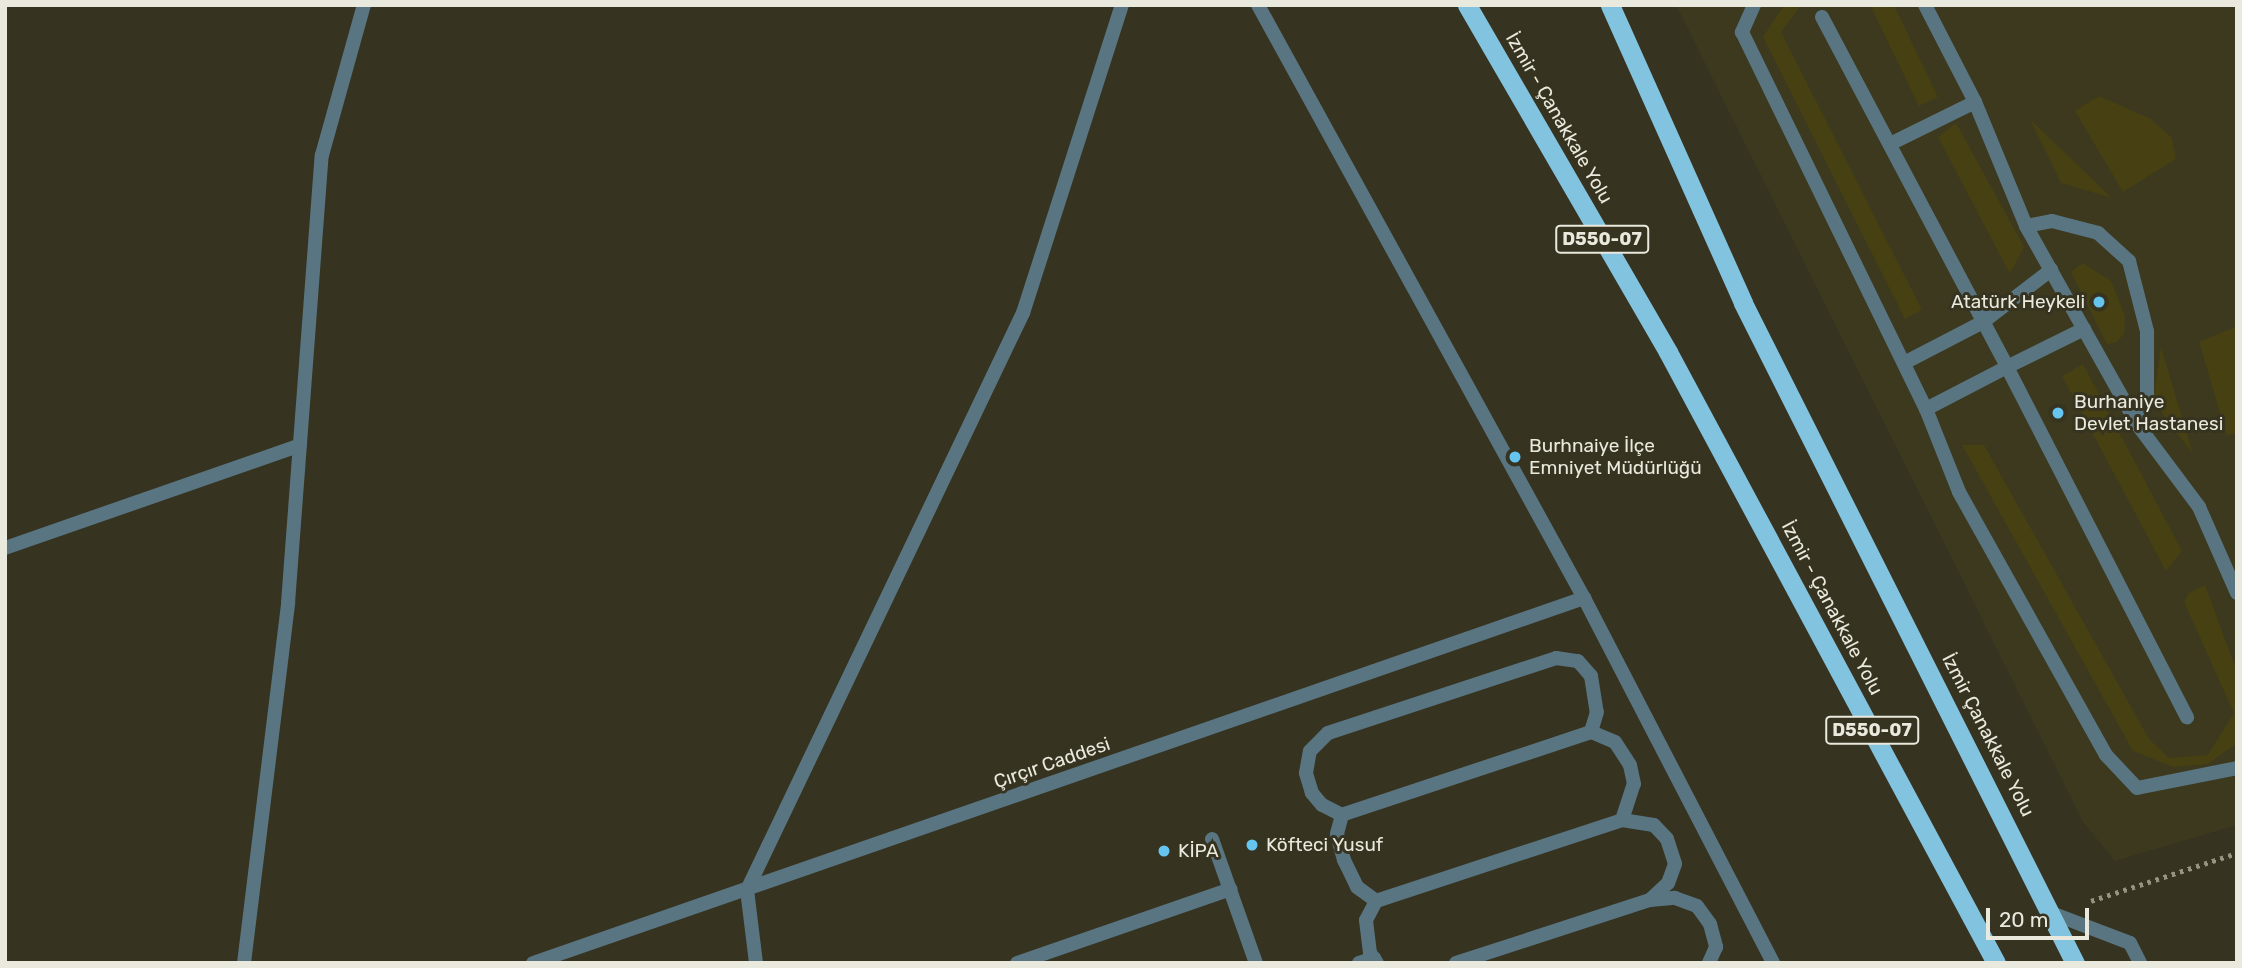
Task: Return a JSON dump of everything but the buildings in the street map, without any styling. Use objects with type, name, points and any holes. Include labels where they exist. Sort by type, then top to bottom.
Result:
[{"type":"highway","name":"İzmir - Çanakkale Yolu","points":[[1467,5],[1733,474],[1996,963]]},
{"type":"highway","name":"İzmir Çanakkale Yolu","points":[[1610,5],[1743,303],[2054,914],[2076,963]]},
{"type":"street","points":[[244,963],[288,603],[322,155],[364,5]]},
{"type":"street","points":[[756,963],[747,890],[1023,313],[1122,5]]},
{"type":"street","points":[[1258,5],[1584,598],[1773,963]]},
{"type":"street","points":[[1754,5],[1742,32],[1926,409],[1959,492],[2106,755],[2137,788],[2237,768]]},
{"type":"street","points":[[1925,5],[1975,102],[2026,226],[2137,424],[2199,507],[2237,593]]},
{"type":"street","points":[[1822,17],[2007,367],[2187,717]]},
{"type":"street","points":[[1890,144],[1975,102]]},
{"type":"street","points":[[2026,226],[2052,221],[2098,233],[2129,261],[2147,331],[2147,396],[2137,424]]},
{"type":"street","points":[[1904,363],[1983,321],[2051,270]]},
{"type":"street","points":[[1926,409],[2084,329]]},
{"type":"street","points":[[5,548],[300,445]]},
{"type":"street","name":"Çırçır Caddesi","points":[[533,963],[1584,598]]},
{"type":"street","points":[[1342,816],[1317,799],[1307,773],[1310,751],[1328,733],[1556,658],[1578,661],[1591,676],[1597,712],[1591,732]]},
{"type":"street","points":[[1342,816],[1591,732],[1615,742],[1630,765],[1634,784],[1622,820]]},
{"type":"street","points":[[1342,816],[1337,834],[1344,860],[1357,887],[1376,901]]},
{"type":"street","points":[[1370,961],[1366,920],[1376,901],[1622,820],[1654,825],[1667,839],[1675,864],[1668,883],[1650,900]]},
{"type":"street","points":[[1212,839],[1231,889],[1252,962]]},
{"type":"street","points":[[1017,963],[1231,889]]},
{"type":"street","points":[[1456,963],[1650,900],[1675,898],[1697,906],[1710,925],[1716,947],[1709,963]]},
{"type":"street","points":[[2054,914],[2130,943],[2140,963]]},
{"type":"path","points":[[2054,914],[2237,853]]},
{"type":"shaded area","name":"Burhaniye Devlet Hastanesi","points":[[1676,5],[2237,5],[2237,825],[2115,861],[2083,822]]},
{"type":"shaded area","points":[[1784,5],[1801,5],[1781,32],[1922,310],[1905,319],[1763,37]]},
{"type":"shaded area","points":[[1870,5],[1894,5],[1938,97],[1919,106]]},
{"type":"shaded area","points":[[2099,96],[2151,119],[2172,138],[2176,159],[2123,192],[2075,111]]},
{"type":"shaded area","points":[[2030,119],[2112,198],[2061,183]]},
{"type":"shaded area","points":[[1956,123],[2024,247],[2010,274],[1938,137]]},
{"type":"shaded area","points":[[2083,263],[2111,281],[2125,316],[2124,334],[2116,343],[2107,344],[2071,272]]},
{"type":"shaded area","points":[[2237,326],[2237,432],[2227,436],[2199,342]]},
{"type":"shaded area","points":[[2161,347],[2193,454],[2153,401]]},
{"type":"shaded area","points":[[2083,364],[2182,551],[2166,571],[2062,376]]},
{"type":"shaded area","points":[[1962,445],[1984,445],[2149,739],[2169,758],[2208,755],[2234,713],[2184,602],[2189,593],[2205,585],[2237,672],[2237,743],[2208,764],[2173,767],[2133,751]]},
{"type":"place","name":"Atatürk Heykeli","points":[[2099,302]]},
{"type":"place","name":"Burhaniye Devlet Hastanesi","points":[[2058,413]]},
{"type":"place","name":"Burhnaiye İlçe Emniyet Müdürlüğü","points":[[1515,457]]},
{"type":"place","name":"Köfteci Yusuf","points":[[1252,845]]},
{"type":"place","name":"KİPA","points":[[1164,851]]}]
